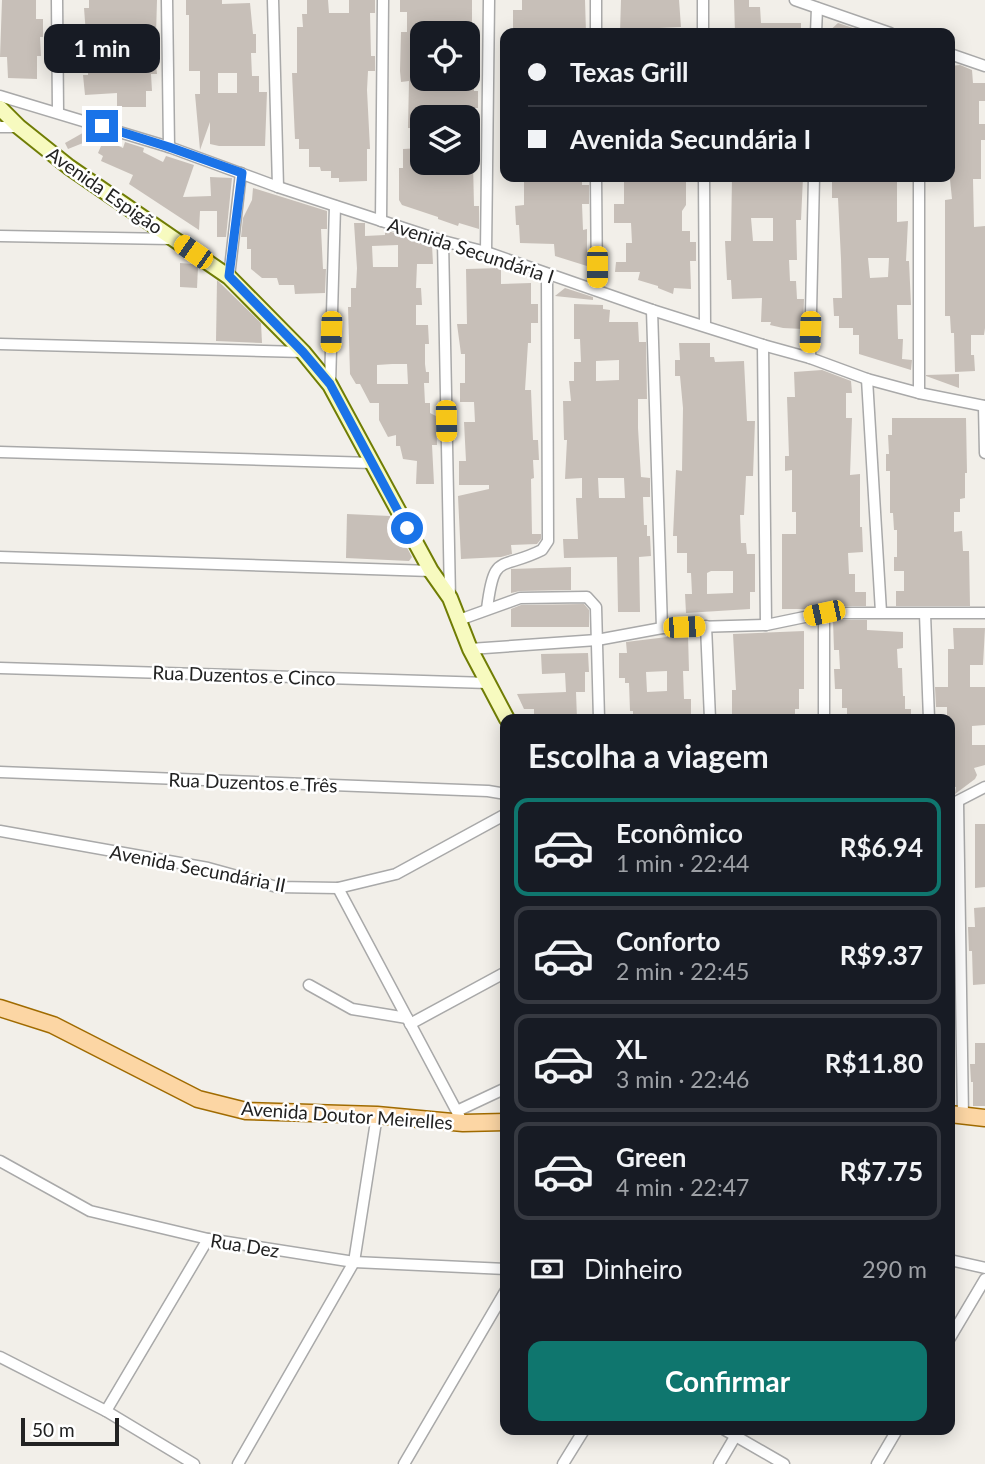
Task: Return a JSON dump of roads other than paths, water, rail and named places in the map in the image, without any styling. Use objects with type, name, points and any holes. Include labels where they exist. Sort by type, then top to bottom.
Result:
[{"type":"main road","name":"Avenida Doutor Meirelles","points":[[0,1008],[53,1025],[198,1099],[246,1111],[460,1117],[500,1121]]},
{"type":"main road","points":[[957,1115],[985,1118]]},
{"type":"street","points":[[57,0],[58,112]]},
{"type":"street","points":[[167,0],[169,147]]},
{"type":"street","points":[[273,0],[278,187]]},
{"type":"street","points":[[381,221],[383,0]]},
{"type":"street","points":[[486,253],[489,0]]},
{"type":"street","points":[[596,0],[596,28]]},
{"type":"street","points":[[703,0],[703,28]]},
{"type":"street","points":[[795,0],[875,28]]},
{"type":"street","points":[[817,8],[817,28]]},
{"type":"street","points":[[955,56],[985,66]]},
{"type":"street","name":"Avenida Secundária I","points":[[0,96],[169,147],[335,206],[486,253],[652,310],[810,358],[867,379],[984,406]]},
{"type":"street","name":"Avenida Espigão","points":[[0,108],[69,167],[229,276],[303,352],[330,384],[431,571],[450,598],[470,649],[504,714]]},
{"type":"street","points":[[0,127],[19,127]]},
{"type":"street","points":[[229,276],[242,173]]},
{"type":"street","points":[[596,182],[597,290]]},
{"type":"street","points":[[704,182],[705,325]]},
{"type":"street","points":[[810,358],[814,182]]},
{"type":"street","points":[[919,182],[919,393]]},
{"type":"street","points":[[330,384],[335,206]]},
{"type":"street","points":[[0,236],[175,239]]},
{"type":"street","points":[[443,241],[450,598]]},
{"type":"street","points":[[487,609],[490,581],[495,571],[504,563],[542,550],[548,541],[547,275]]},
{"type":"street","points":[[652,310],[662,628]]},
{"type":"street","points":[[0,344],[303,352]]},
{"type":"street","points":[[763,345],[766,625]]},
{"type":"street","points":[[867,379],[881,612]]},
{"type":"street","points":[[984,406],[985,453]]},
{"type":"street","points":[[0,452],[372,463]]},
{"type":"street","points":[[0,557],[431,571]]},
{"type":"street","points":[[458,620],[520,598],[587,597],[593,600],[596,607],[599,714]]},
{"type":"street","points":[[824,613],[824,714]]},
{"type":"street","points":[[470,649],[597,640],[662,628],[766,625],[824,613],[985,613]]},
{"type":"street","points":[[925,614],[929,714]]},
{"type":"street","points":[[706,626],[710,714]]},
{"type":"street","name":"Rua Duzentos e Cinco","points":[[0,668],[488,683]]},
{"type":"street","name":"Rua Duzentos e Três","points":[[0,772],[500,793]]},
{"type":"street","points":[[955,802],[985,787]]},
{"type":"street","name":"Avenida Secundária II","points":[[0,831],[208,869],[277,887],[338,888],[396,874],[500,817]]},
{"type":"street","points":[[338,888],[460,1117],[500,1092]]},
{"type":"street","points":[[955,907],[957,1115]]},
{"type":"street","points":[[309,985],[352,1009],[409,1021],[500,975]]},
{"type":"street","points":[[237,1464],[354,1262],[377,1115]]},
{"type":"street","name":"Rua Dez","points":[[0,1161],[90,1211],[208,1239],[354,1262],[500,1269]]},
{"type":"street","points":[[106,1411],[208,1239]]},
{"type":"street","points":[[955,1261],[985,1268]]},
{"type":"street","points":[[955,1330],[985,1279]]},
{"type":"street","points":[[404,1464],[500,1300]]},
{"type":"street","points":[[0,1357],[106,1411],[194,1464]]},
{"type":"street","points":[[563,1464],[581,1435]]},
{"type":"street","points":[[719,1464],[736,1435]]},
{"type":"street","points":[[740,1435],[784,1464]]},
{"type":"street","points":[[877,1464],[894,1435]]}]
